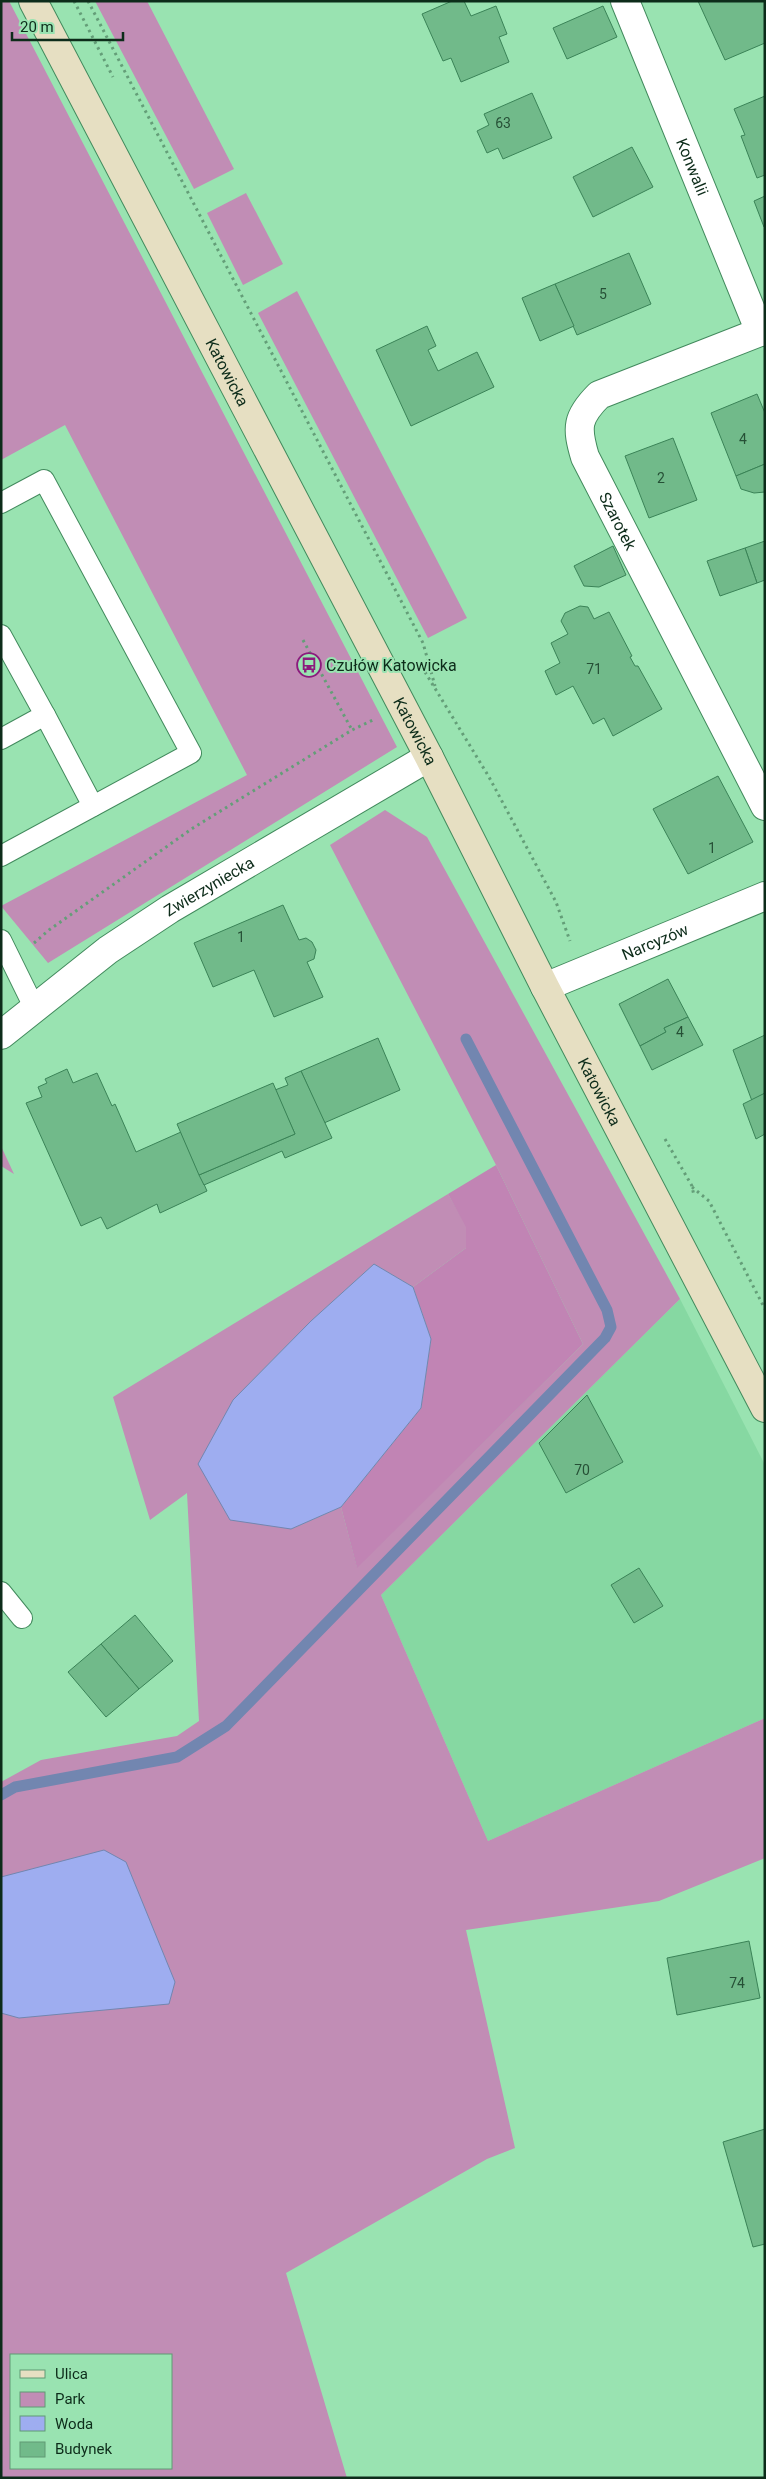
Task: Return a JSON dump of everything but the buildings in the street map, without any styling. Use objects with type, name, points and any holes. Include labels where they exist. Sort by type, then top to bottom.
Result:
[{"type":"main road","name":"Katowicka","points":[[33,1],[429,757],[545,987],[758,1379],[765,1408]]},
{"type":"street","name":"Konwalii","points":[[625,1],[762,331]]},
{"type":"street","name":"Szarotek","points":[[762,331],[599,395],[586,408],[579,429],[585,457],[765,806]]},
{"type":"street","name":"Zwierzyniecka","points":[[1,1035],[108,950],[170,909],[429,757]]},
{"type":"street","name":"Narcyzów","points":[[545,987],[581,974],[765,896]]},
{"type":"lane","points":[[1,503],[44,480],[191,753],[1,856]]},
{"type":"lane","points":[[1,635],[93,806]]},
{"type":"lane","points":[[1,739],[45,715]]},
{"type":"lane","points":[[1,940],[34,1007]]},
{"type":"lane","points":[[1,1592],[22,1618]]},
{"type":"path","points":[[88,1],[423,643],[436,689],[490,776],[556,902],[581,974]]},
{"type":"path","points":[[304,640],[352,730]]},
{"type":"path","points":[[12,962],[49,930],[192,828],[352,730],[436,689]]},
{"type":"path","points":[[663,1136],[692,1186],[709,1201],[765,1308]]},
{"type":"shaded area","points":[[496,1165],[583,1344],[357,1568],[341,1507],[421,1408],[431,1339],[413,1287],[466,1248],[466,1227],[448,1194]]},
{"type":"shaded area","points":[[680,1299],[765,1465],[765,1718],[488,1841],[381,1595]]},
{"type":"green space","points":[[1,1],[9,1],[397,747],[48,963],[1,906],[247,775],[65,425],[1,460]]},
{"type":"green space","points":[[95,1],[147,1],[234,169],[194,189]]},
{"type":"green space","points":[[246,193],[283,264],[243,285],[207,213]]},
{"type":"green space","points":[[297,291],[467,618],[428,638],[258,313]]},
{"type":"green space","points":[[385,810],[427,837],[680,1299],[381,1595],[488,1841],[765,1718],[765,1858],[659,1901],[466,1930],[515,2148],[487,2159],[286,2273],[347,2478],[1,2478],[1,1782],[41,1760],[177,1736],[199,1721],[187,1493],[150,1520],[113,1397],[448,1194],[467,1227],[466,1248],[413,1287],[374,1264],[311,1321],[233,1400],[291,1529],[341,1507],[357,1567],[583,1344],[496,1165],[330,845]]},
{"type":"green space","points":[[1,1146],[14,1174],[1,1166]]},
{"type":"water","points":[[374,1264],[413,1287],[431,1339],[421,1408],[341,1507],[291,1529],[230,1520],[198,1464],[233,1400],[311,1321]]},
{"type":"water","points":[[104,1850],[126,1862],[175,1982],[169,2004],[19,2018],[1,2013],[1,1877]]},
{"type":"waterway","points":[[1,1795],[15,1787],[177,1757],[226,1726],[605,1338],[611,1327],[607,1310],[466,1039]]},
{"type":"place","name":"Czułów Katowicka","points":[[309,665]]}]
